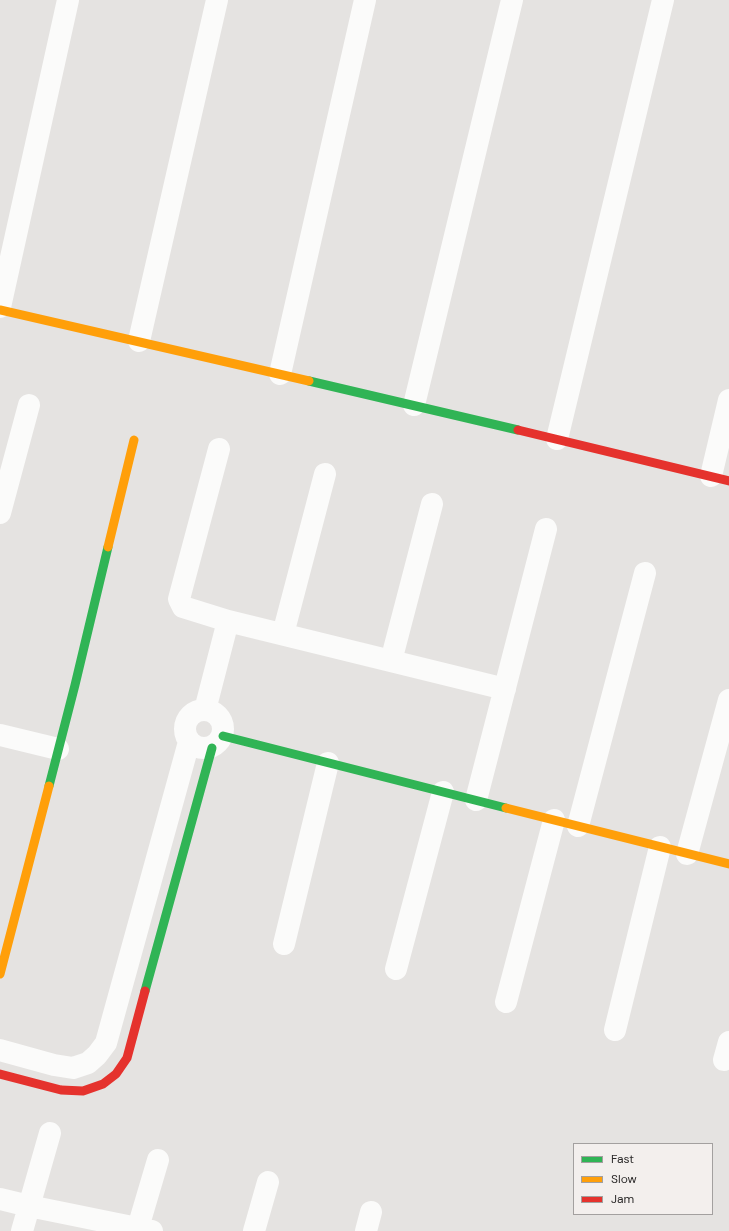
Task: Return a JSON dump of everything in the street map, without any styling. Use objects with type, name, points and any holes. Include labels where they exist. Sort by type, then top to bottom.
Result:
[{"type":"street","points":[[0,307],[68,0]]},
{"type":"street","points":[[139,341],[217,0]]},
{"type":"street","points":[[280,374],[365,0]]},
{"type":"street","points":[[414,405],[512,0]]},
{"type":"street","points":[[557,439],[662,0]]},
{"type":"street","points":[[0,310],[414,405],[720,478],[729,400]]},
{"type":"street","points":[[0,513],[29,405]]},
{"type":"street","points":[[0,974],[77,677],[134,440]]},
{"type":"street","points":[[219,449],[179,599],[180,604],[184,607],[228,621],[505,689]]},
{"type":"street","points":[[283,634],[325,474]]},
{"type":"street","points":[[391,661],[432,504]]},
{"type":"street","points":[[476,800],[546,529]]},
{"type":"street","points":[[578,826],[644,573]]},
{"type":"street","points":[[205,710],[228,621]]},
{"type":"street","points":[[687,854],[729,700]]},
{"type":"street","points":[[0,1074],[61,1090],[83,1091],[103,1084],[116,1074],[127,1058],[217,742],[224,730],[220,718],[216,714],[205,710],[199,710],[188,718],[185,730],[189,742],[195,747],[203,749],[217,742],[328,763],[729,864]]},
{"type":"street","points":[[0,734],[58,749]]},
{"type":"street","points":[[0,1050],[54,1065],[73,1068],[88,1063],[98,1055],[106,1043],[189,742]]},
{"type":"street","points":[[284,944],[328,763]]},
{"type":"street","points":[[396,970],[443,792]]},
{"type":"street","points":[[506,1002],[554,820]]},
{"type":"street","points":[[615,1030],[660,847]]},
{"type":"street","points":[[124,976],[148,983]]},
{"type":"street","points":[[22,1231],[50,1133]]},
{"type":"street","points":[[0,1199],[142,1230],[158,1160]]},
{"type":"street","points":[[254,1231],[268,1182]]},
{"type":"traffic: fast","points":[[309,381],[518,430]]},
{"type":"traffic: fast","points":[[49,786],[108,547]]},
{"type":"traffic: fast","points":[[223,736],[506,808]]},
{"type":"traffic: fast","points":[[145,991],[212,748]]},
{"type":"traffic: slow","points":[[0,310],[309,381]]},
{"type":"traffic: slow","points":[[108,547],[134,440]]},
{"type":"traffic: slow","points":[[0,974],[49,786]]},
{"type":"traffic: slow","points":[[506,808],[729,864]]},
{"type":"traffic: jam","points":[[518,430],[729,481]]},
{"type":"traffic: jam","points":[[0,1074],[61,1090],[83,1091],[103,1084],[116,1074],[127,1058],[145,991]]}]
